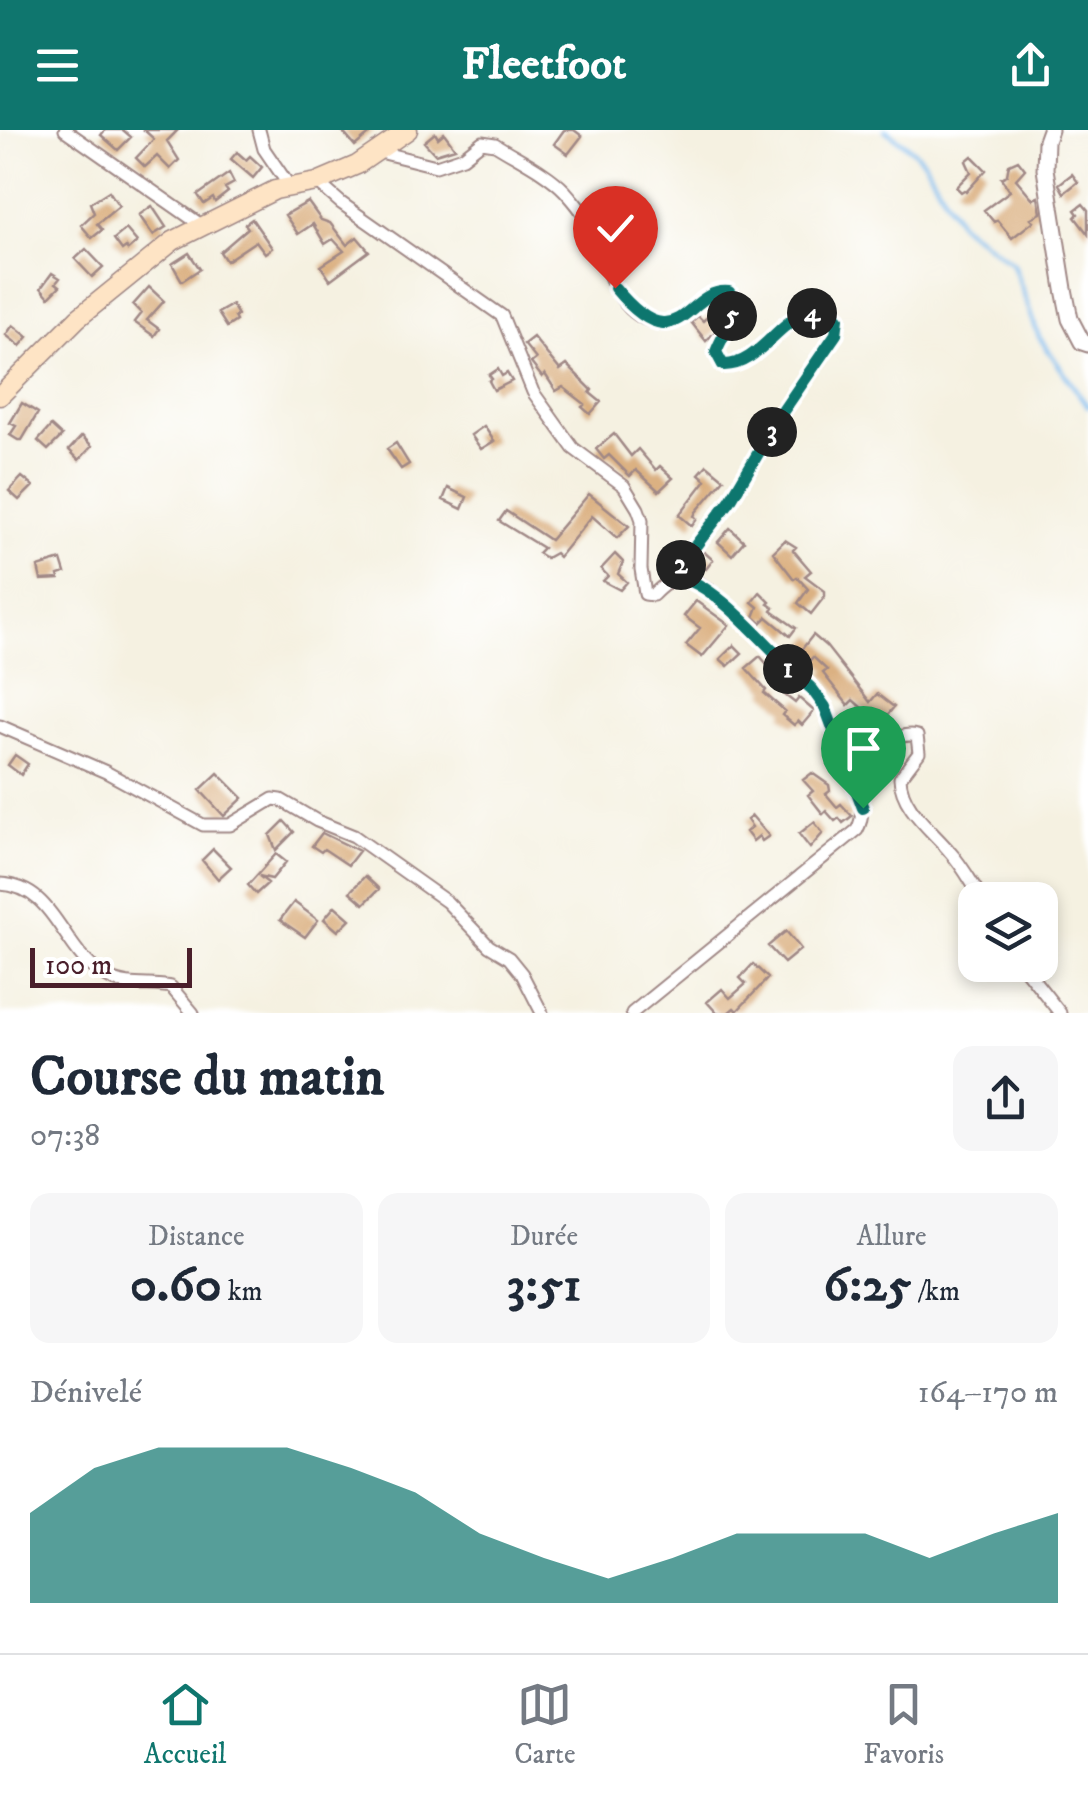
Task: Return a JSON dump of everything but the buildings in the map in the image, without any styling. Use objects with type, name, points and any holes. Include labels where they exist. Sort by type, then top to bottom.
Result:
[{"type":"main road","points":[[0,396],[120,281],[173,241],[275,190],[317,182],[380,152],[408,130]]},
{"type":"street","points":[[64,130],[201,225]]},
{"type":"street","points":[[259,130],[264,149],[290,187]]},
{"type":"street","points":[[1050,130],[1045,168],[1064,289],[1070,319],[1082,342],[1088,344]]},
{"type":"street","points":[[380,152],[436,166],[463,157],[482,142],[495,144],[563,188],[587,219],[615,288],[630,307],[650,320],[674,322],[715,294],[729,292],[736,308],[716,352],[723,365],[732,365],[752,354],[791,318],[804,312],[838,318],[836,334],[783,411],[730,501],[683,562],[677,578]]},
{"type":"street","points":[[317,182],[502,316],[533,392],[583,458],[624,486],[632,497],[642,520],[645,594],[653,596],[677,578],[688,578],[710,591],[812,689],[825,707],[852,778],[863,808],[856,830],[632,1013]]},
{"type":"street","points":[[0,726],[106,772],[203,825],[230,825],[273,799],[354,836],[447,902],[490,946],[509,958],[542,1013]]},
{"type":"street","points":[[852,778],[891,741],[909,734],[917,736],[918,753],[900,784],[923,824],[954,855],[971,882]]},
{"type":"street","points":[[0,884],[26,888],[39,896],[87,962],[109,978],[171,988],[193,1013]]},
{"type":"street","points":[[1035,982],[1060,1013]]},
{"type":"waterway","points":[[885,130],[925,163],[960,224],[1013,264],[1039,337],[1088,407]]},
{"type":"route","points":[[615,288],[630,307],[661,322],[674,322],[715,294],[729,292],[736,308],[716,352],[723,365],[732,365],[752,354],[791,318],[804,312],[838,318],[836,334],[783,411],[730,501],[683,562],[677,578],[688,578],[710,591],[812,689],[825,707],[863,808]]}]
